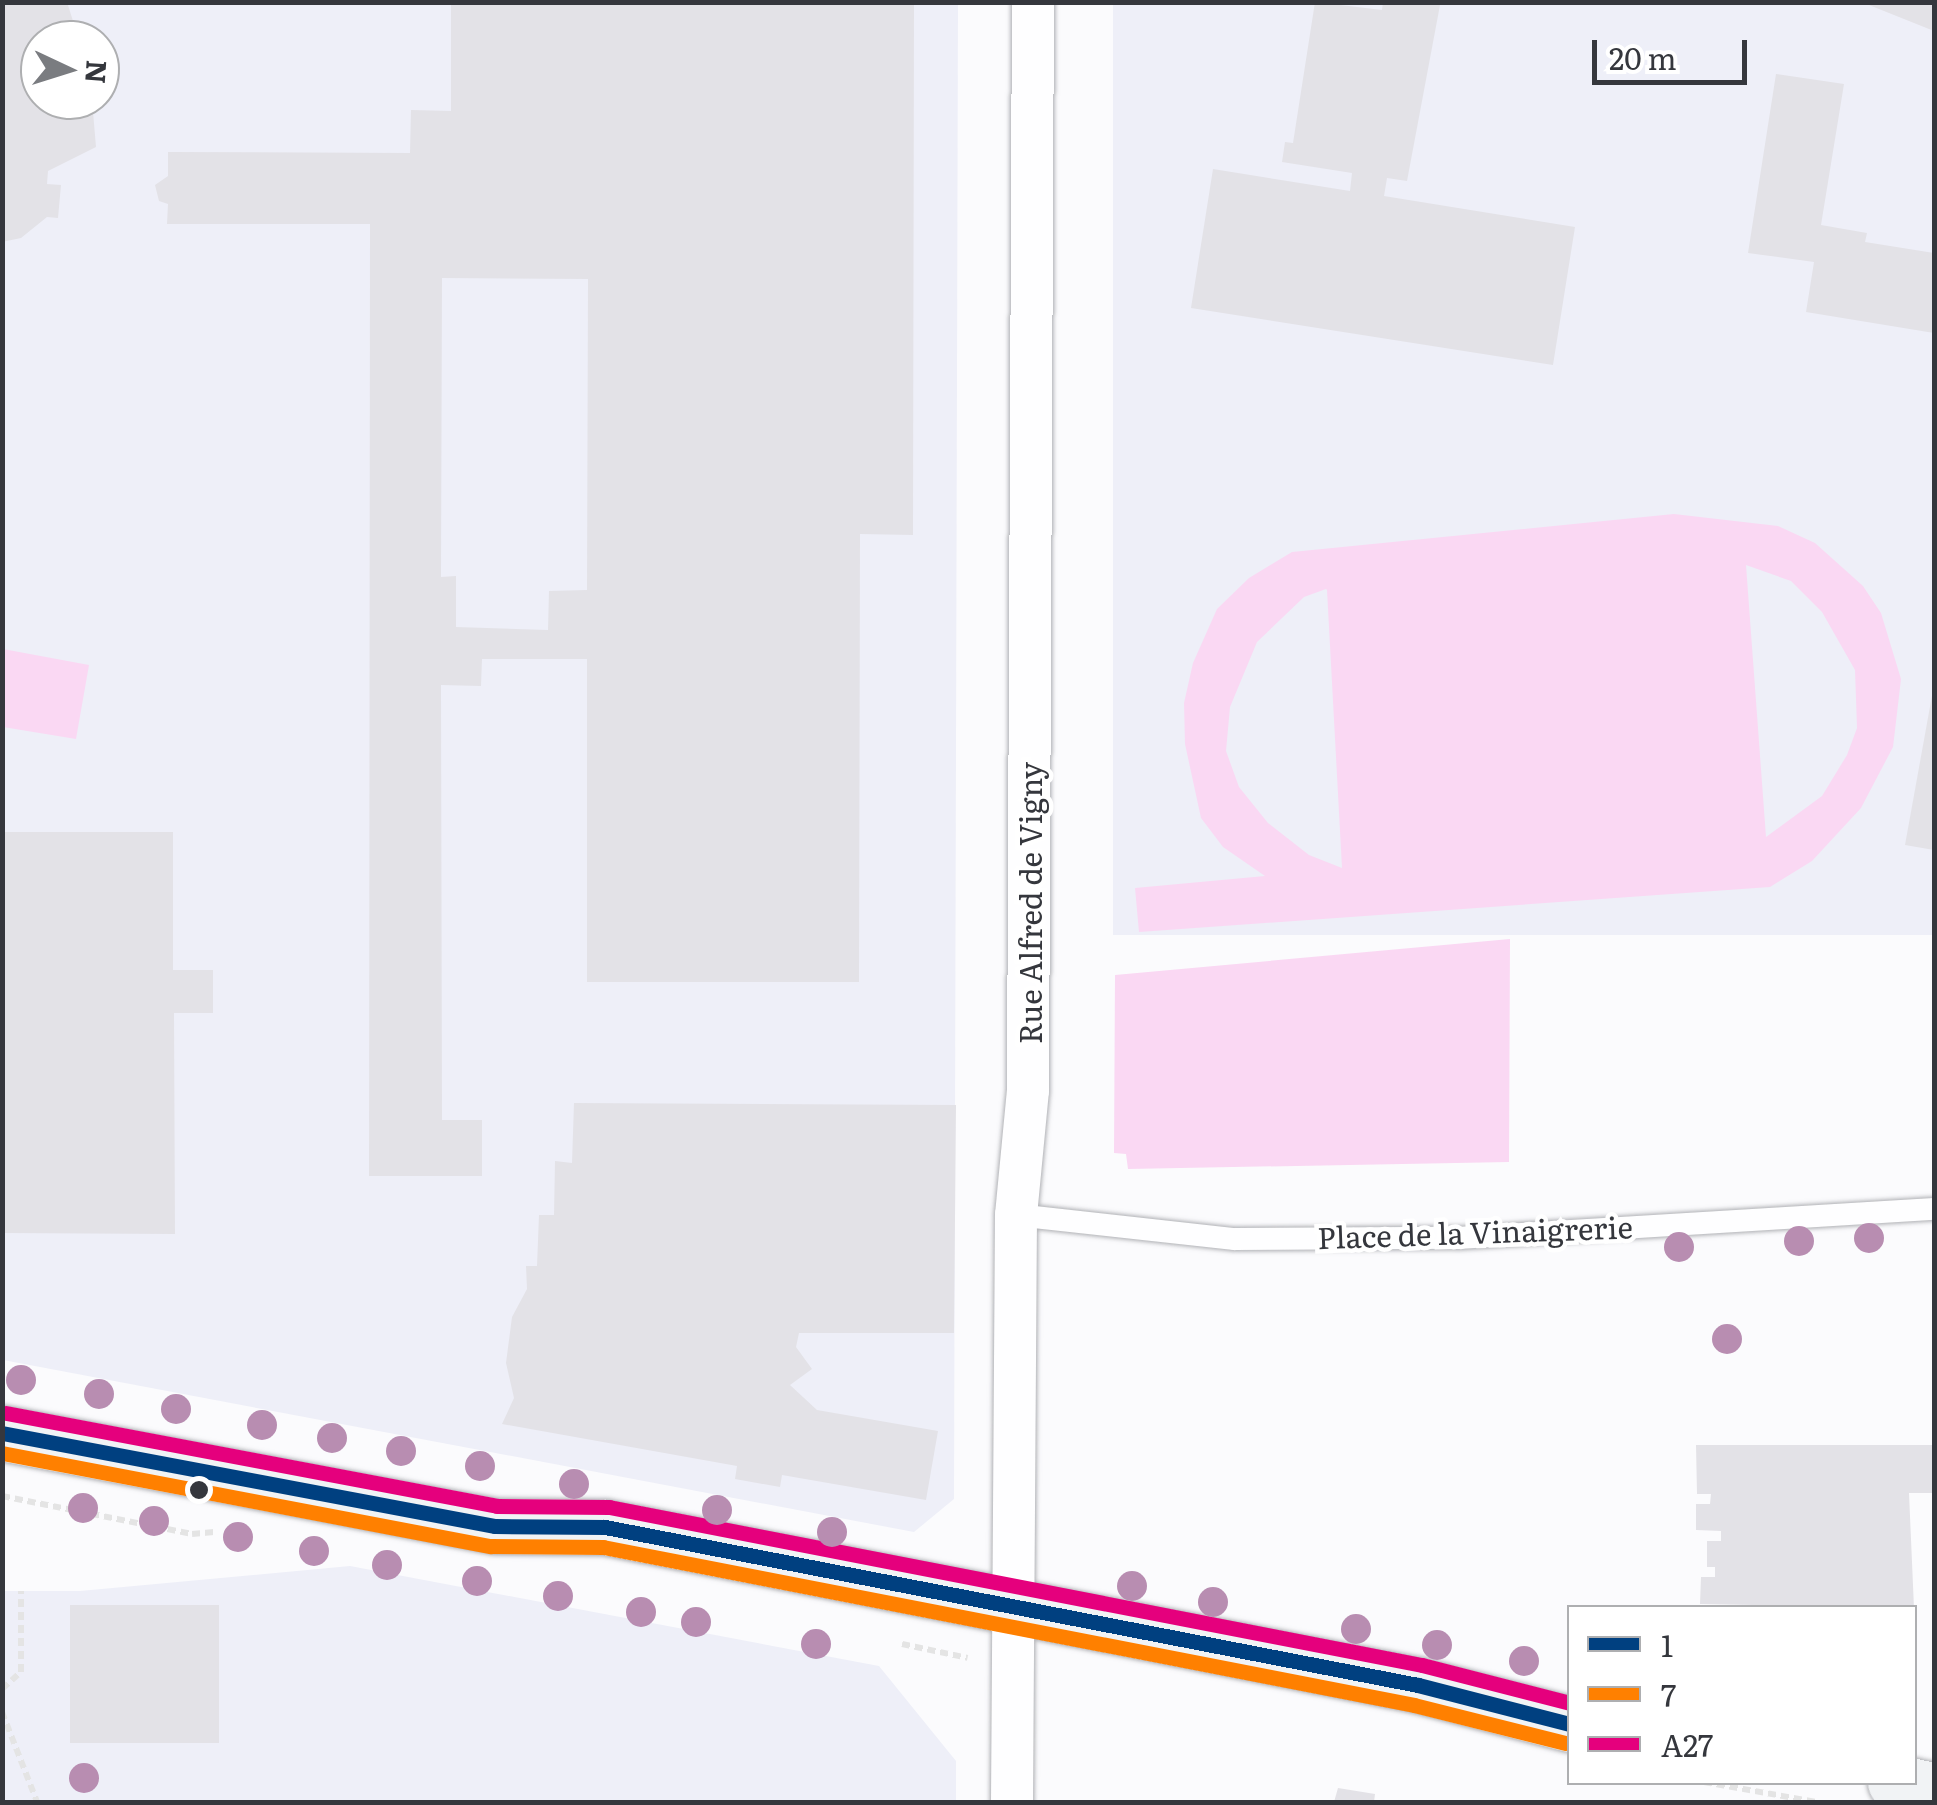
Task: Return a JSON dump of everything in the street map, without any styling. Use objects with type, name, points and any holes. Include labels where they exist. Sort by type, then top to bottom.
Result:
[{"type":"street","name":"Rue Alfred de Vigny","points":[[1012,1802],[1016,1215],[1028,1090],[1033,2]]},
{"type":"street","points":[[2,1433],[495,1526],[605,1527],[1014,1610],[1418,1685],[1567,1723]]},
{"type":"street","points":[[1903,1785],[1934,1796]]},
{"type":"lane","name":"Place de la Vinaigrerie","points":[[1016,1215],[1236,1239],[1440,1238],[1934,1209]]},
{"type":"path","points":[[2,1690],[20,1672],[21,1590]]},
{"type":"path","points":[[2,1712],[37,1802]]},
{"type":"path","points":[[1721,1785],[1816,1802]]},
{"type":"shaded area","points":[[2,3],[958,3],[954,1499],[914,1532],[3,1360]]},
{"type":"shaded area","points":[[1113,3],[1934,3],[1934,935],[1113,935]]},
{"type":"shaded area","points":[[1674,514],[1778,526],[1815,543],[1863,586],[1881,613],[1901,679],[1893,747],[1861,808],[1812,861],[1770,887],[1139,932],[1135,888],[1265,876],[1223,847],[1201,818],[1185,744],[1184,703],[1193,663],[1217,609],[1249,578],[1292,552]],"holes":[[[1746,565],[1791,581],[1822,612],[1855,670],[1857,728],[1847,755],[1822,796],[1766,837]],[[1327,590],[1342,868],[1309,855],[1268,823],[1239,787],[1226,751],[1230,707],[1257,642],[1304,597]]]},
{"type":"shaded area","points":[[3,649],[89,665],[76,739],[3,727]]},
{"type":"shaded area","points":[[1510,939],[1509,1162],[1128,1169],[1126,1154],[1114,1153],[1115,975]]},
{"type":"shaded area","points":[[350,1566],[879,1666],[956,1761],[956,1802],[3,1802],[2,1591],[80,1591]]},
{"type":"building","points":[[2,2],[67,2],[73,20],[20,20],[20,120],[94,120],[96,147],[48,171],[47,184],[61,185],[58,218],[47,217],[21,238],[2,242]]},
{"type":"building","points":[[451,2],[914,2],[913,535],[860,534],[859,982],[587,982],[587,659],[482,659],[481,686],[441,685],[442,1120],[482,1120],[482,1176],[369,1176],[370,224],[167,224],[168,204],[159,201],[155,185],[168,176],[168,152],[410,153],[411,110],[451,111]],"holes":[[[442,278],[588,279],[587,590],[549,591],[548,630],[456,627],[456,576],[441,577]]]},
{"type":"building","points":[[1315,2],[1382,10],[1383,2],[1440,5],[1407,181],[1387,178],[1384,196],[1575,227],[1553,365],[1191,308],[1213,169],[1350,191],[1352,173],[1282,162],[1285,142],[1293,143]]},
{"type":"building","points":[[1864,2],[1934,2],[1934,31],[1864,3]]},
{"type":"building","points":[[1776,74],[1844,84],[1821,225],[1867,233],[1865,242],[1934,253],[1934,333],[1806,312],[1814,262],[1748,253]]},
{"type":"building","points":[[1934,691],[1934,850],[1905,845]]},
{"type":"building","points":[[2,832],[173,832],[173,970],[213,970],[213,1013],[174,1013],[175,1234],[2,1233]]},
{"type":"building","points":[[574,1103],[956,1105],[954,1333],[799,1333],[796,1347],[812,1369],[790,1385],[817,1410],[938,1431],[926,1500],[782,1475],[780,1487],[735,1479],[737,1466],[502,1424],[514,1398],[506,1363],[512,1317],[527,1289],[526,1266],[537,1266],[539,1215],[554,1215],[555,1161],[572,1163]]},
{"type":"building","points":[[1696,1445],[1933,1445],[1934,1493],[1909,1493],[1914,1605],[1700,1604],[1701,1577],[1715,1577],[1715,1567],[1707,1567],[1707,1541],[1721,1541],[1721,1531],[1696,1530],[1696,1504],[1710,1504],[1711,1494],[1697,1494]]},
{"type":"building","points":[[70,1605],[219,1605],[219,1743],[70,1743]]},
{"type":"building","points":[[1338,1788],[1375,1794],[1374,1802],[1334,1802]]},
{"type":"transit line","name":"A27","points":[[6,1413],[497,1506],[609,1507],[1422,1665],[1567,1702]]},
{"type":"transit line","name":"1","points":[[2,1433],[495,1526],[605,1527],[1418,1685],[1567,1723]]},
{"type":"transit line","name":"7","points":[[2,1453],[491,1546],[603,1547],[1414,1705],[1565,1743]]}]
